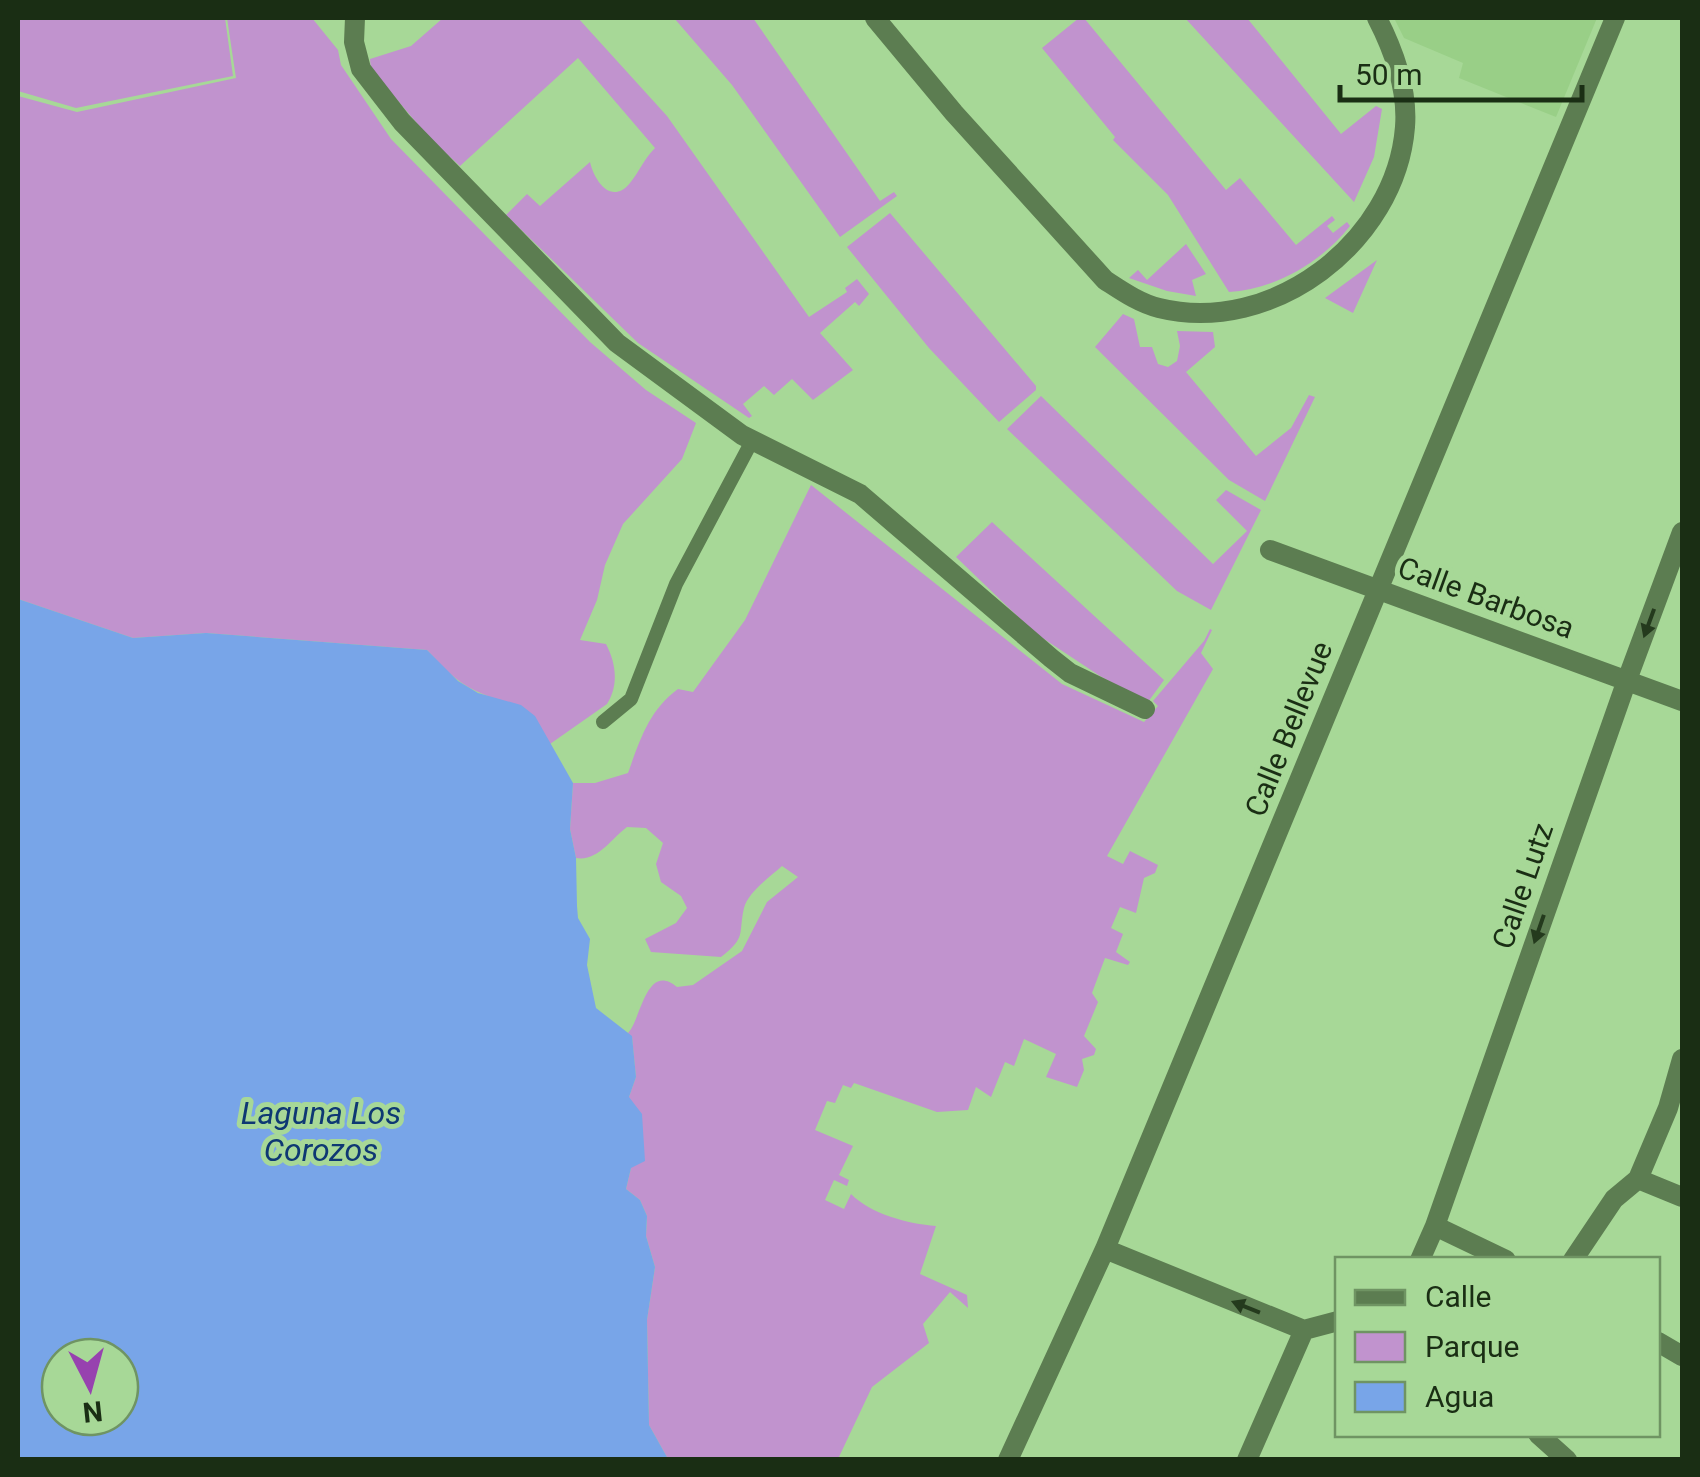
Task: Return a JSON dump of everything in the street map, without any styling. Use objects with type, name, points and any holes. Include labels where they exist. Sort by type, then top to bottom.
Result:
[{"type":"street","points":[[355,18],[354,42],[361,69],[402,122],[617,343],[752,441],[860,494],[1051,658],[1070,672],[1146,709]]},
{"type":"street","points":[[874,18],[1105,280],[1155,307],[1202,312],[1233,310],[1267,301],[1320,272],[1366,228],[1385,198],[1400,160],[1405,124],[1398,69],[1376,18]]},
{"type":"street","name":"Calle Bellevue","points":[[1008,1460],[1105,1249],[1615,18]]},
{"type":"street","name":"Calle Lutz","points":[[1421,1257],[1682,532]]},
{"type":"street","name":"Calle Barbosa","points":[[1270,550],[1682,701]]},
{"type":"street","points":[[1575,1257],[1614,1199],[1638,1179],[1668,1108],[1682,1059]]},
{"type":"street","points":[[1638,1179],[1682,1197]]},
{"type":"street","points":[[1435,1226],[1500,1257]]},
{"type":"street","points":[[1105,1249],[1304,1330],[1335,1323]]},
{"type":"street","points":[[1247,1460],[1304,1330]]},
{"type":"street","points":[[1660,1343],[1682,1356]]},
{"type":"street","points":[[1541,1437],[1567,1460]]},
{"type":"lane","points":[[603,722],[631,699],[676,584],[752,441]]},
{"type":"shaded area","points":[[1394,18],[1597,18],[1556,117],[1459,78],[1463,63],[1404,38]]},
{"type":"green space","points":[[18,18],[225,18],[233,76],[76,108],[18,91]]},
{"type":"green space","points":[[227,18],[312,18],[338,50],[341,65],[391,139],[590,342],[646,390],[696,423],[682,459],[623,524],[580,640],[606,644],[615,674],[611,697],[607,704],[550,744],[526,710],[469,687],[427,650],[206,633],[133,638],[18,599],[18,96],[77,112],[236,78]]},
{"type":"green space","points":[[443,18],[578,18],[667,116],[809,317],[847,292],[845,288],[857,279],[869,294],[859,306],[855,302],[820,333],[853,370],[813,400],[792,379],[774,395],[764,386],[743,404],[752,416],[749,418],[638,343],[506,215],[527,194],[540,206],[590,162],[604,188],[616,192],[623,189],[655,148],[578,58],[460,166],[431,140],[371,69],[370,59],[411,46]]},
{"type":"green space","points":[[674,18],[753,18],[880,201],[894,192],[897,196],[840,237],[732,85]]},
{"type":"green space","points":[[1084,18],[1226,190],[1240,178],[1296,245],[1332,216],[1335,220],[1327,226],[1333,233],[1347,222],[1350,226],[1326,251],[1296,272],[1263,286],[1229,292],[1168,195],[1113,140],[1115,137],[1042,48]]},
{"type":"green space","points":[[1185,18],[1247,18],[1341,134],[1376,106],[1382,109],[1374,157],[1354,202]]},
{"type":"green space","points":[[890,213],[1036,386],[999,422],[929,348],[847,247]]},
{"type":"green space","points":[[1186,244],[1206,274],[1192,280],[1196,296],[1129,278],[1138,270],[1147,280]]},
{"type":"green space","points":[[1377,260],[1353,313],[1325,298]]},
{"type":"green space","points":[[1123,314],[1134,319],[1140,347],[1152,347],[1158,364],[1168,367],[1177,361],[1177,331],[1213,332],[1215,347],[1186,372],[1256,456],[1291,428],[1309,395],[1315,397],[1265,501],[1229,480],[1095,347]]},
{"type":"green space","points":[[1041,396],[1213,564],[1247,531],[1216,500],[1226,490],[1261,510],[1211,610],[1177,591],[1007,429]]},
{"type":"green space","points":[[811,485],[1062,684],[1144,722],[1158,706],[1153,701],[1210,629],[1201,653],[1213,669],[1107,856],[1123,864],[1130,851],[1158,865],[1155,873],[1144,878],[1136,913],[1120,907],[1111,928],[1123,934],[1116,952],[1130,962],[1128,965],[1105,958],[1092,993],[1098,1002],[1084,1036],[1096,1049],[1094,1055],[1082,1059],[1084,1070],[1077,1087],[1046,1077],[1056,1054],[1024,1039],[1014,1066],[1005,1062],[991,1097],[976,1087],[968,1110],[937,1112],[854,1083],[851,1088],[843,1085],[835,1103],[827,1101],[815,1130],[853,1146],[839,1175],[849,1180],[847,1186],[834,1180],[825,1200],[844,1209],[851,1194],[890,1217],[936,1226],[920,1274],[967,1295],[968,1308],[950,1292],[923,1324],[929,1343],[872,1387],[838,1459],[668,1459],[649,1425],[647,1320],[655,1267],[646,1236],[647,1216],[640,1200],[626,1189],[631,1168],[629,1097],[636,1077],[632,1037],[628,1033],[651,987],[658,981],[677,987],[693,985],[742,951],[767,902],[798,877],[782,866],[755,891],[746,902],[738,940],[721,957],[651,952],[645,939],[676,923],[687,908],[681,896],[661,882],[656,864],[663,843],[646,828],[627,827],[591,857],[576,858],[570,829],[573,783],[595,783],[628,773],[647,726],[660,706],[678,689],[693,692],[745,620]]},
{"type":"green space","points":[[992,522],[1164,680],[1148,702],[1035,633],[956,557]]},
{"type":"water","name":"Laguna Los Corozos","points":[[18,599],[133,638],[206,633],[427,650],[458,681],[478,693],[521,705],[535,716],[573,783],[570,829],[576,858],[578,918],[590,939],[587,965],[596,1008],[632,1036],[636,1077],[629,1097],[642,1114],[645,1161],[631,1168],[626,1189],[640,1200],[647,1216],[646,1236],[655,1267],[647,1320],[649,1425],[668,1459],[18,1459]]}]
